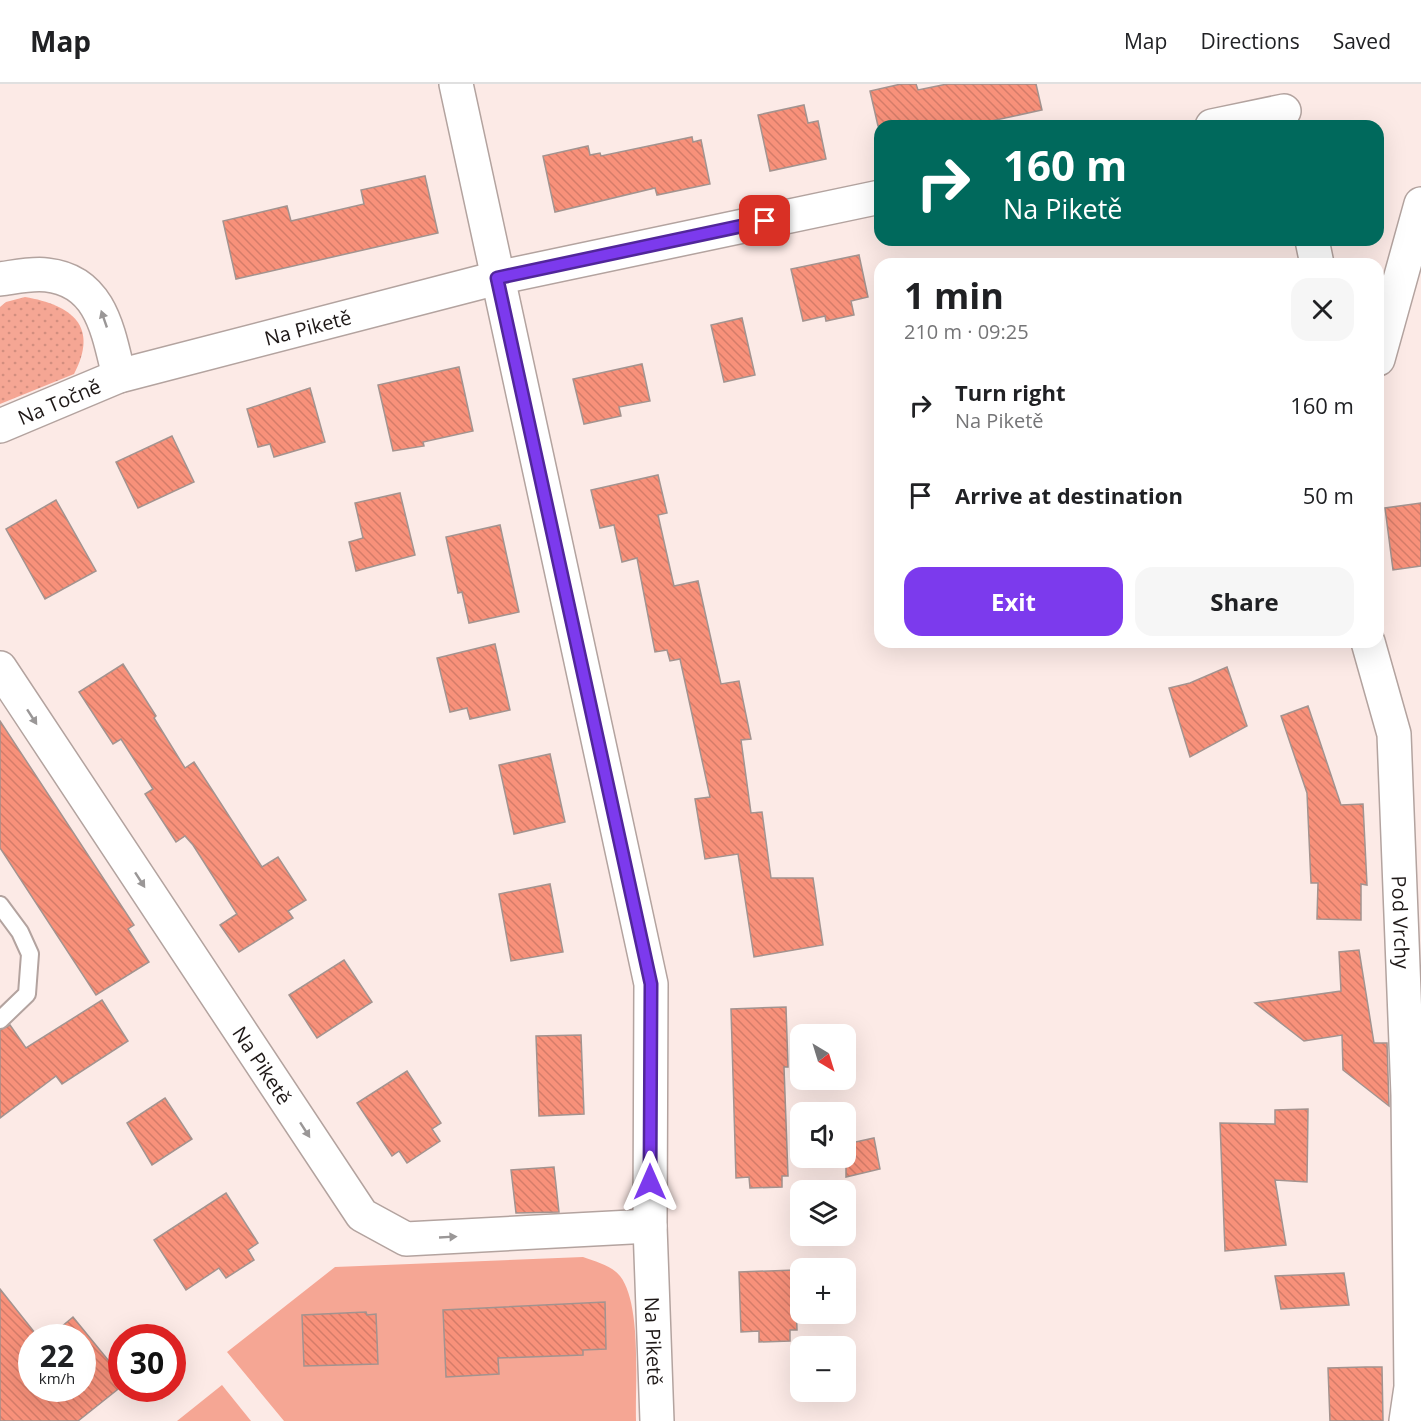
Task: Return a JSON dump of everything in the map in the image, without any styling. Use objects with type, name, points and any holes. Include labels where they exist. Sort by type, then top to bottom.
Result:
[{"type":"street","name":"Na Piketě","points":[[456,84],[651,984],[650,1226],[657,1421]]},
{"type":"street","points":[[1234,120],[1283,107]]},
{"type":"street","name":"Na Piketě","points":[[119,376],[497,278],[874,197]]},
{"type":"street","points":[[1384,337],[1421,204]]},
{"type":"street","points":[[0,279],[45,274],[73,281],[101,310],[119,376]]},
{"type":"street","name":"Na Točně","points":[[0,426],[119,376]]},
{"type":"street","name":"Pod Vrchy","points":[[1370,648],[1394,734],[1408,1095],[1411,1387],[1406,1421]]},
{"type":"street","name":"Na Piketě","points":[[0,668],[362,1215],[406,1239],[650,1226]]},
{"type":"lane","points":[[0,905],[20,932],[30,954],[27,994],[0,1020]]},
{"type":"shaded area","points":[[25,297],[56,306],[68,312],[76,320],[82,331],[84,343],[81,357],[74,374],[0,404],[0,307],[6,302]]},
{"type":"shaded area","points":[[583,1257],[612,1269],[620,1276],[627,1289],[632,1305],[636,1345],[636,1421],[284,1421],[227,1352],[335,1267]]},
{"type":"shaded area","points":[[222,1385],[251,1421],[177,1421]]},
{"type":"building","points":[[901,84],[916,84],[918,90],[947,84],[1036,84],[1042,110],[996,120],[877,120],[870,91]]},
{"type":"building","points":[[804,105],[808,123],[818,121],[826,159],[770,171],[758,115]]},
{"type":"building","points":[[692,137],[693,142],[701,140],[710,184],[657,195],[655,188],[555,212],[543,156],[588,146],[590,155],[600,153],[601,156]]},
{"type":"building","points":[[425,176],[438,233],[236,279],[223,221],[287,206],[291,221],[364,204],[361,190]]},
{"type":"building","points":[[859,255],[868,297],[851,301],[854,315],[826,321],[825,316],[803,321],[791,269]]},
{"type":"building","points":[[742,318],[755,375],[724,382],[711,325]]},
{"type":"building","points":[[642,364],[650,401],[619,407],[621,416],[584,424],[573,379]]},
{"type":"building","points":[[459,367],[473,431],[423,442],[424,446],[393,451],[378,385]]},
{"type":"building","points":[[310,388],[325,442],[274,457],[270,444],[258,447],[247,409]]},
{"type":"building","points":[[172,436],[194,482],[138,508],[116,462]]},
{"type":"building","points":[[658,475],[667,513],[658,515],[674,586],[698,581],[721,684],[739,681],[751,739],[741,740],[751,813],[762,812],[771,878],[813,878],[823,945],[754,957],[738,854],[705,859],[695,799],[710,797],[680,659],[670,661],[667,650],[655,652],[637,558],[622,562],[614,525],[600,528],[591,490]]},
{"type":"building","points":[[400,493],[415,555],[356,571],[349,542],[363,538],[355,503]]},
{"type":"building","points":[[56,500],[96,571],[45,599],[6,529]]},
{"type":"building","points":[[1421,503],[1421,566],[1393,570],[1385,508]]},
{"type":"building","points":[[500,525],[519,612],[469,623],[462,592],[458,593],[446,537]]},
{"type":"building","points":[[495,644],[510,710],[470,719],[467,708],[450,712],[437,658]]},
{"type":"building","points":[[123,664],[185,768],[194,762],[262,867],[278,857],[306,900],[288,911],[293,918],[239,952],[220,925],[237,914],[193,845],[185,836],[176,842],[145,794],[153,789],[121,739],[113,744],[79,692]]},
{"type":"building","points":[[1227,667],[1247,726],[1190,757],[1169,688],[1190,683]]},
{"type":"building","points":[[1308,706],[1341,805],[1363,804],[1367,885],[1361,884],[1361,920],[1317,919],[1318,883],[1311,883],[1307,793],[1281,716]]},
{"type":"building","points":[[0,721],[134,925],[128,929],[149,962],[96,995],[0,848]]},
{"type":"building","points":[[550,754],[565,822],[514,834],[499,765]]},
{"type":"building","points":[[550,884],[563,952],[511,961],[499,894]]},
{"type":"building","points":[[1359,950],[1374,1043],[1387,1043],[1389,1106],[1343,1070],[1342,1035],[1304,1041],[1255,1003],[1341,991],[1339,952]]},
{"type":"building","points":[[344,960],[372,1002],[317,1038],[289,995]]},
{"type":"building","points":[[102,1000],[128,1041],[62,1084],[56,1076],[0,1118],[0,1030],[10,1025],[26,1048]]},
{"type":"building","points":[[786,1007],[788,1067],[784,1067],[788,1176],[782,1176],[782,1187],[750,1188],[749,1177],[736,1178],[731,1009]]},
{"type":"building","points":[[581,1035],[584,1114],[539,1116],[536,1036]]},
{"type":"building","points":[[407,1071],[441,1123],[432,1129],[440,1141],[407,1163],[399,1151],[392,1156],[357,1103]]},
{"type":"building","points":[[165,1098],[192,1139],[152,1165],[127,1123]]},
{"type":"building","points":[[1308,1109],[1307,1182],[1275,1180],[1286,1245],[1225,1251],[1220,1123],[1275,1124],[1275,1110]]},
{"type":"building","points":[[874,1138],[880,1169],[846,1177],[846,1168],[856,1168],[856,1142]]},
{"type":"building","points":[[554,1167],[559,1212],[516,1213],[511,1170]]},
{"type":"building","points":[[226,1193],[258,1243],[248,1250],[254,1260],[226,1278],[219,1268],[186,1290],[154,1240]]},
{"type":"building","points":[[790,1270],[790,1324],[797,1324],[797,1330],[790,1330],[790,1341],[759,1342],[759,1331],[741,1332],[739,1272]]},
{"type":"building","points":[[1344,1273],[1349,1305],[1281,1309],[1275,1276]]},
{"type":"building","points":[[0,1289],[28,1324],[18,1324],[18,1402],[96,1402],[96,1345],[108,1360],[108,1397],[78,1421],[0,1421]]},
{"type":"building","points":[[605,1302],[606,1349],[583,1350],[583,1355],[498,1358],[499,1374],[446,1377],[443,1310]]},
{"type":"building","points":[[366,1312],[367,1315],[376,1314],[378,1364],[304,1366],[302,1315]]},
{"type":"building","points":[[73,1317],[79,1324],[65,1324]]},
{"type":"building","points":[[1382,1367],[1383,1421],[1330,1421],[1328,1368]]},
{"type":"route","points":[[650,1182],[651,984],[497,278],[765,221]]}]
